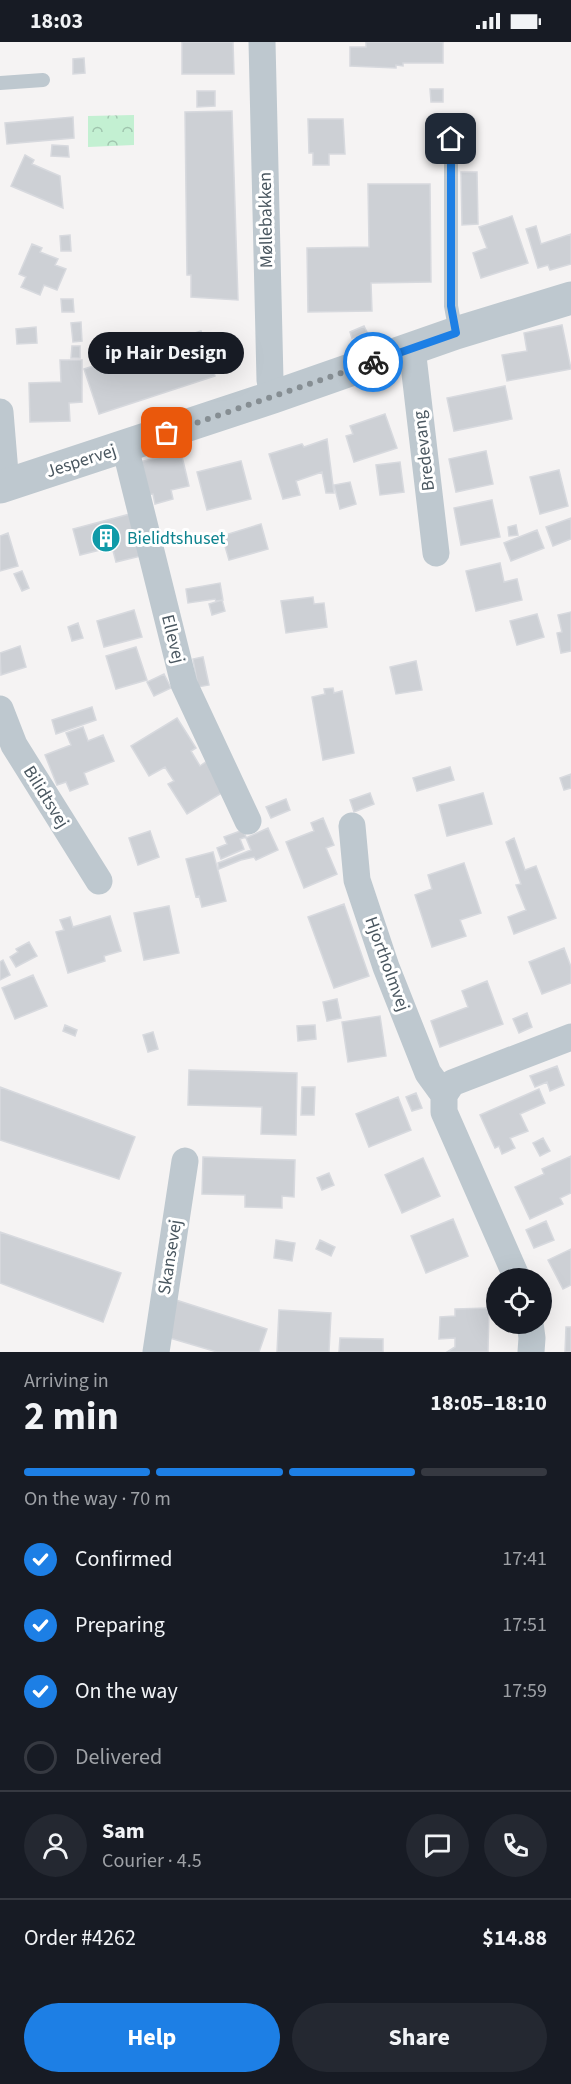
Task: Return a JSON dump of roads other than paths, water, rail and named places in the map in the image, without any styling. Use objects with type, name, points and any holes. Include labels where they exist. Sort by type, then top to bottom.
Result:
[{"type":"street","name":"Møllebakken","points":[[262,42],[270,380],[273,397]]},
{"type":"street","name":"Jespervej","points":[[3,486],[125,447],[456,333],[571,298]]},
{"type":"street","name":"Bredevang","points":[[412,348],[436,553]]},
{"type":"street","points":[[0,412],[3,486]]},
{"type":"street","name":"Ellevej","points":[[125,447],[184,684],[248,820]]},
{"type":"street","name":"Bilidtsvej","points":[[0,709],[14,745],[99,881]]},
{"type":"street","name":"Hjortholmvej","points":[[352,826],[357,880],[386,967],[428,1073],[444,1095],[444,1113],[513,1268]]},
{"type":"street","points":[[444,1095],[452,1083],[571,1037]]},
{"type":"street","name":"Skansevej","points":[[156,1352],[185,1161]]},
{"type":"street","points":[[531,1334],[531,1352]]},
{"type":"lane","points":[[0,83],[43,80]]},
{"type":"lane","points":[[451,139],[451,306],[456,333]]},
{"type":"place","name":"ip Hair Design","points":[[167,433]]},
{"type":"place","name":"Bielidtshuset","points":[[106,538]]}]
